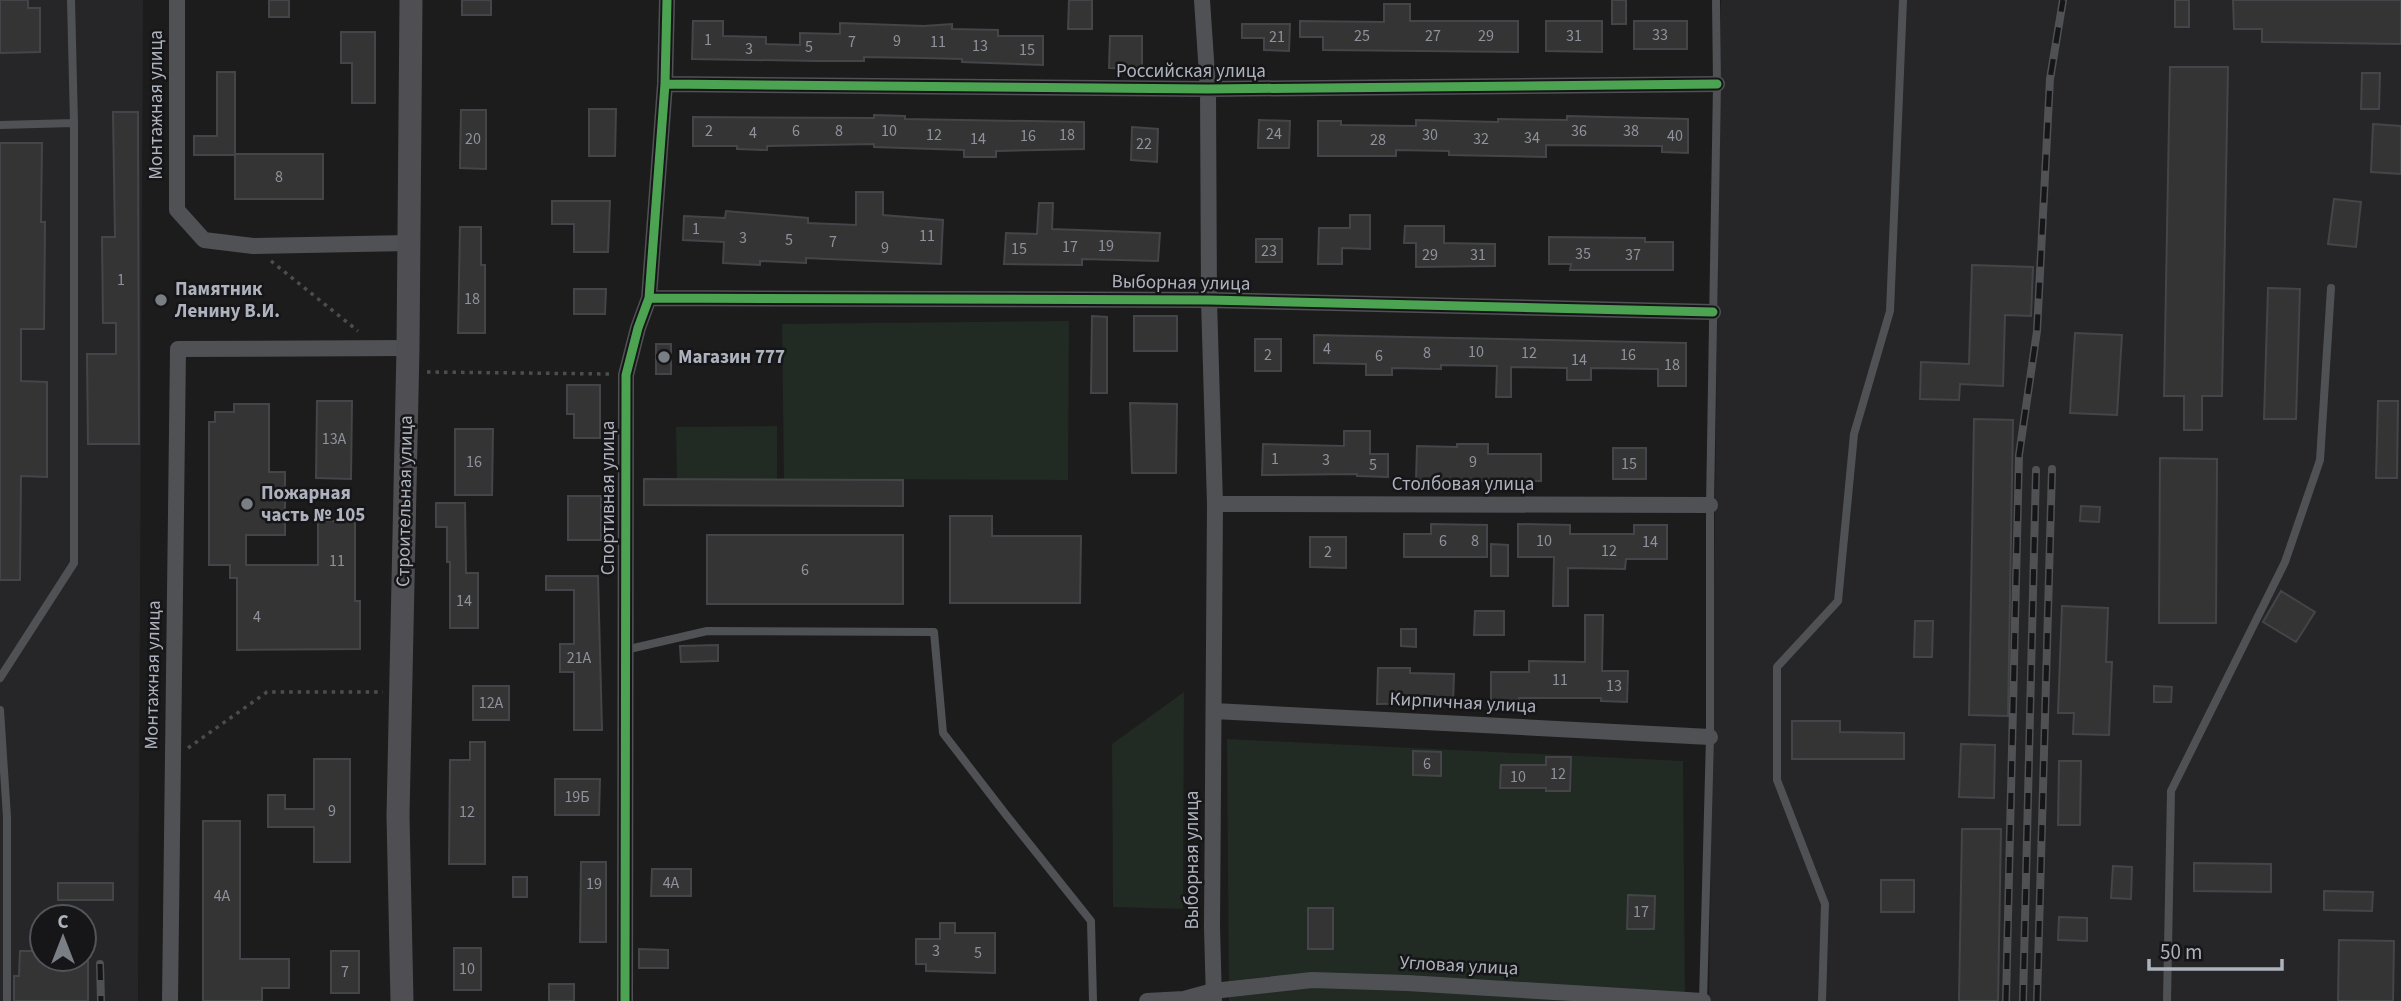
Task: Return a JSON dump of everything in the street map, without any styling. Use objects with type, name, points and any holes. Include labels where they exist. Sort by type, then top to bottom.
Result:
[{"type":"street","name":"Монтажная улица","points":[[177,0],[177,210],[204,240],[253,246]]},
{"type":"street","name":"Строительная улица","points":[[402,1001],[398,816],[408,371],[411,0]]},
{"type":"street","name":"Спортивная улица","points":[[625,1001],[626,374],[649,298],[665,84],[667,0]]},
{"type":"street","name":"Выборная улица","points":[[1202,0],[1208,89],[1209,300],[1215,504],[1213,996]]},
{"type":"street","name":"Российская улица","points":[[665,84],[1208,89],[1717,84]]},
{"type":"street","points":[[253,246],[409,243]]},
{"type":"street","name":"Выборная улица","points":[[649,298],[1209,300],[1713,312]]},
{"type":"street","name":"Монтажная улица","points":[[170,1001],[178,349],[378,348]]},
{"type":"street","points":[[378,348],[408,348]]},
{"type":"street","name":"Столбовая улица","points":[[1215,504],[1710,505]]},
{"type":"street","name":"Кирпичная улица","points":[[1214,711],[1710,737]]},
{"type":"street","name":"Угловая улица","points":[[1147,1001],[1213,996],[1311,981],[1407,983],[1703,1001]]},
{"type":"lane","points":[[0,678],[75,563],[74,123],[71,0]]},
{"type":"lane","points":[[1703,1001],[1710,737],[1710,505],[1717,0]]},
{"type":"lane","points":[[1822,1001],[1825,904],[1777,780],[1777,667],[1838,601],[1854,434],[1890,311],[1903,0]]},
{"type":"lane","points":[[0,125],[74,123]]},
{"type":"lane","points":[[2167,1001],[2171,790],[2286,562],[2320,460],[2331,288]]},
{"type":"lane","points":[[625,650],[706,631],[934,632],[943,733],[1091,921],[1093,1001]]},
{"type":"lane","points":[[0,710],[6,817],[7,1001]]},
{"type":"path","points":[[253,246],[378,348]]},
{"type":"path","points":[[408,371],[626,374]]},
{"type":"path","points":[[172,759],[267,692],[401,692]]},
{"type":"shaded area","points":[[0,0],[143,0],[138,1001],[0,1001]]},
{"type":"shaded area","points":[[1721,0],[2401,0],[2401,1001],[1709,1001]]},
{"type":"shaded area","points":[[1069,321],[1068,480],[784,479],[782,324]]},
{"type":"shaded area","points":[[777,426],[777,479],[677,480],[676,427]]},
{"type":"shaded area","points":[[1184,692],[1183,909],[1113,907],[1112,744]]},
{"type":"shaded area","points":[[1227,739],[1683,761],[1685,1001],[1229,1001]]},
{"type":"building","points":[[0,0],[28,0],[28,8],[40,8],[40,52],[0,53]]},
{"type":"building","points":[[269,0],[289,0],[289,17],[269,17]]},
{"type":"building","points":[[462,0],[491,0],[491,15],[462,15]]},
{"type":"building","points":[[1069,0],[1092,0],[1092,29],[1068,29]]},
{"type":"building","points":[[1612,0],[1626,0],[1626,24],[1612,24]]},
{"type":"building","points":[[2175,0],[2189,0],[2189,27],[2175,27]]},
{"type":"building","points":[[2233,0],[2401,0],[2401,44],[2262,42],[2262,29],[2234,29]]},
{"type":"building","points":[[1384,4],[1410,4],[1410,21],[1518,21],[1518,52],[1323,50],[1323,37],[1300,37],[1300,21],[1384,22]]},
{"type":"building","points":[[693,21],[723,21],[723,36],[766,37],[766,44],[800,45],[800,33],[840,34],[840,23],[924,26],[952,24],[952,29],[998,30],[998,36],[1043,36],[1043,65],[923,58],[864,57],[864,61],[692,59]]},
{"type":"building","points":[[1546,21],[1602,21],[1602,52],[1546,51]]},
{"type":"building","points":[[1634,21],[1687,21],[1687,49],[1634,49]]},
{"type":"building","points":[[1242,24],[1290,24],[1289,51],[1264,50],[1264,38],[1242,38]]},
{"type":"building","points":[[341,32],[375,32],[375,103],[352,103],[352,63],[341,63]]},
{"type":"building","points":[[1110,36],[1142,36],[1142,69],[1109,68]]},
{"type":"building","points":[[2170,67],[2228,67],[2222,396],[2202,396],[2202,430],[2184,430],[2184,396],[2164,396]]},
{"type":"building","points":[[217,72],[235,72],[235,154],[323,154],[323,199],[235,199],[235,155],[194,155],[194,136],[217,136]]},
{"type":"building","points":[[2362,73],[2380,73],[2379,109],[2361,109]]},
{"type":"building","points":[[589,109],[616,109],[615,156],[589,156]]},
{"type":"building","points":[[461,110],[486,110],[486,169],[460,168]]},
{"type":"building","points":[[113,112],[138,112],[139,444],[88,444],[87,354],[116,354],[116,323],[103,323],[102,237],[115,237]]},
{"type":"building","points":[[874,115],[905,116],[905,119],[1084,122],[1084,149],[996,151],[996,157],[964,157],[964,150],[874,147],[874,144],[767,146],[767,150],[737,149],[737,146],[693,146],[693,117],[874,118]]},
{"type":"building","points":[[1567,116],[1688,119],[1688,153],[1662,152],[1662,146],[1546,145],[1546,157],[1449,155],[1449,151],[1396,150],[1396,156],[1318,156],[1318,121],[1341,121],[1341,125],[1416,126],[1416,120],[1498,122],[1498,119],[1567,120]]},
{"type":"building","points":[[1259,120],[1290,121],[1289,148],[1258,148]]},
{"type":"building","points":[[2373,124],[2401,126],[2401,174],[2371,172]]},
{"type":"building","points":[[1132,127],[1158,129],[1157,162],[1131,160]]},
{"type":"building","points":[[0,143],[42,143],[41,222],[45,222],[44,329],[21,329],[21,381],[47,382],[47,477],[21,476],[20,580],[0,580]]},
{"type":"building","points":[[856,192],[883,192],[883,215],[943,220],[941,264],[806,258],[806,263],[723,263],[724,242],[683,240],[684,216],[725,218],[726,211],[808,218],[808,223],[856,225]]},
{"type":"building","points":[[2334,199],[2361,202],[2356,247],[2328,244]]},
{"type":"building","points":[[552,201],[610,201],[608,252],[574,252],[574,224],[552,224]]},
{"type":"building","points":[[1039,203],[1053,203],[1052,229],[1160,233],[1158,261],[1082,259],[1082,265],[1004,264],[1006,233],[1037,234]]},
{"type":"building","points":[[1350,215],[1370,215],[1370,249],[1342,248],[1342,264],[1318,264],[1319,228],[1350,228]]},
{"type":"building","points":[[1405,226],[1444,226],[1444,243],[1495,244],[1495,266],[1416,267],[1416,243],[1404,243]]},
{"type":"building","points":[[460,227],[481,227],[481,265],[485,265],[485,333],[458,333]]},
{"type":"building","points":[[1549,237],[1645,238],[1645,242],[1673,242],[1673,270],[1570,270],[1571,264],[1549,264]]},
{"type":"building","points":[[1256,239],[1282,239],[1282,262],[1256,262]]},
{"type":"building","points":[[1972,265],[2033,267],[2031,316],[2005,315],[2003,386],[1960,384],[1959,400],[1920,399],[1921,362],[1969,364]]},
{"type":"building","points":[[2268,288],[2300,289],[2296,419],[2264,419]]},
{"type":"building","points":[[574,289],[606,289],[605,314],[574,314]]},
{"type":"building","points":[[1092,316],[1107,317],[1107,393],[1091,393]]},
{"type":"building","points":[[1134,316],[1177,316],[1177,351],[1134,351]]},
{"type":"building","points":[[2075,333],[2122,335],[2117,415],[2070,413]]},
{"type":"building","points":[[1314,335],[1686,343],[1686,386],[1658,386],[1658,369],[1591,368],[1591,380],[1567,380],[1567,368],[1511,367],[1511,397],[1496,397],[1497,366],[1392,368],[1392,375],[1366,375],[1366,364],[1314,363]]},
{"type":"building","points":[[1255,339],[1281,339],[1281,371],[1255,371]]},
{"type":"building","points":[[656,344],[671,344],[671,374],[656,374]]},
{"type":"building","points":[[567,385],[600,385],[600,438],[574,438],[574,414],[567,414]]},
{"type":"building","points":[[317,401],[352,401],[351,479],[316,478]]},
{"type":"building","points":[[2378,401],[2398,401],[2397,478],[2376,478]]},
{"type":"building","points":[[1130,403],[1177,404],[1176,473],[1132,473]]},
{"type":"building","points":[[234,404],[269,404],[269,472],[285,472],[285,535],[246,535],[246,565],[318,565],[318,521],[355,521],[355,601],[360,601],[360,649],[237,650],[237,578],[230,578],[230,565],[209,565],[209,422],[215,422],[215,412],[234,412]]},
{"type":"building","points":[[1974,419],[2013,420],[2008,716],[1969,715]]},
{"type":"building","points":[[455,429],[493,429],[492,495],[455,495]]},
{"type":"building","points":[[1344,431],[1370,431],[1370,454],[1388,454],[1388,477],[1357,474],[1262,475],[1263,444],[1344,446]]},
{"type":"building","points":[[1457,444],[1488,444],[1488,454],[1541,454],[1541,481],[1416,480],[1417,446],[1457,447]]},
{"type":"building","points":[[1613,448],[1646,448],[1646,479],[1613,479]]},
{"type":"building","points":[[2160,458],[2217,459],[2216,623],[2159,623]]},
{"type":"building","points":[[644,479],[903,480],[903,506],[644,505]]},
{"type":"building","points":[[568,496],[601,496],[601,540],[568,540]]},
{"type":"building","points":[[436,503],[465,503],[466,573],[478,573],[478,628],[450,628],[447,527],[436,527]]},
{"type":"building","points":[[2081,506],[2100,507],[2099,522],[2080,521]]},
{"type":"building","points":[[950,516],[992,516],[992,536],[1081,536],[1080,603],[950,603]]},
{"type":"building","points":[[1431,524],[1487,525],[1487,557],[1404,557],[1404,534],[1431,534]]},
{"type":"building","points":[[1518,524],[1570,525],[1570,534],[1634,534],[1634,525],[1667,525],[1667,559],[1626,559],[1625,569],[1568,568],[1568,606],[1553,606],[1554,557],[1518,557]]},
{"type":"building","points":[[707,535],[903,535],[903,604],[707,604]]},
{"type":"building","points":[[1310,537],[1346,537],[1346,568],[1310,567]]},
{"type":"building","points":[[1491,544],[1508,545],[1508,576],[1491,576]]},
{"type":"building","points":[[546,576],[598,576],[602,730],[574,730],[574,672],[560,672],[560,644],[574,644],[574,590],[546,590]]},
{"type":"building","points":[[2281,591],[2315,612],[2296,642],[2263,622]]},
{"type":"building","points":[[2062,606],[2108,608],[2106,662],[2112,662],[2109,735],[2073,734],[2074,713],[2058,713]]},
{"type":"building","points":[[1475,611],[1504,611],[1504,635],[1474,635]]},
{"type":"building","points":[[1585,615],[1603,615],[1602,671],[1628,671],[1627,702],[1601,701],[1601,698],[1519,698],[1519,702],[1491,701],[1491,672],[1529,672],[1529,661],[1585,662]]},
{"type":"building","points":[[1915,621],[1933,621],[1932,657],[1914,657]]},
{"type":"building","points":[[1401,629],[1416,629],[1416,647],[1401,646]]},
{"type":"building","points":[[718,645],[718,661],[681,662],[680,646]]},
{"type":"building","points":[[1378,668],[1410,668],[1410,673],[1454,674],[1453,703],[1377,704]]},
{"type":"building","points":[[473,686],[509,686],[509,720],[473,720]]},
{"type":"building","points":[[2154,686],[2172,687],[2171,702],[2154,702]]},
{"type":"building","points":[[1792,721],[1840,721],[1840,732],[1904,733],[1904,759],[1792,759]]},
{"type":"building","points":[[470,742],[485,742],[485,864],[449,864],[450,760],[470,760]]},
{"type":"building","points":[[1961,744],[1995,745],[1994,798],[1959,797]]},
{"type":"building","points":[[1413,751],[1441,752],[1441,776],[1413,775]]},
{"type":"building","points":[[1546,757],[1571,757],[1570,791],[1500,788],[1501,765],[1546,765]]},
{"type":"building","points":[[314,759],[350,759],[350,862],[314,862],[314,827],[268,827],[268,795],[285,795],[285,809],[314,809]]},
{"type":"building","points":[[2059,761],[2081,761],[2080,825],[2058,825]]},
{"type":"building","points":[[555,779],[600,779],[599,815],[555,815]]},
{"type":"building","points":[[203,821],[240,821],[240,959],[289,959],[289,988],[262,988],[262,1001],[203,1001]]},
{"type":"building","points":[[1962,829],[2001,829],[1998,1001],[1959,1001]]},
{"type":"building","points":[[581,862],[606,862],[606,942],[580,942]]},
{"type":"building","points":[[2194,863],[2271,864],[2271,892],[2194,891]]},
{"type":"building","points":[[2113,866],[2132,867],[2131,899],[2111,898]]},
{"type":"building","points":[[652,869],[691,869],[691,896],[651,896]]},
{"type":"building","points":[[513,877],[527,877],[527,897],[513,897]]},
{"type":"building","points":[[1881,880],[1914,880],[1914,912],[1881,912]]},
{"type":"building","points":[[58,883],[113,883],[113,900],[58,900]]},
{"type":"building","points":[[2324,891],[2373,892],[2372,911],[2324,910]]},
{"type":"building","points":[[1628,895],[1655,896],[1654,929],[1627,929]]},
{"type":"building","points":[[1308,908],[1333,908],[1333,949],[1308,949]]},
{"type":"building","points":[[2059,917],[2087,918],[2087,941],[2058,940]]},
{"type":"building","points":[[940,923],[955,923],[955,933],[995,933],[995,973],[926,971],[926,964],[916,964],[916,939],[940,939]]},
{"type":"building","points":[[2339,940],[2394,941],[2393,1001],[2338,1001]]},
{"type":"building","points":[[454,948],[481,948],[481,990],[454,990]]},
{"type":"building","points":[[639,949],[668,950],[668,968],[639,968]]},
{"type":"building","points":[[20,951],[28,951],[28,973],[88,973],[88,1001],[14,1001],[14,976],[19,976]]},
{"type":"building","points":[[331,951],[359,951],[359,993],[331,993]]},
{"type":"building","points":[[549,984],[574,984],[574,1001],[549,1001]]},
{"type":"railway","points":[[2006,1001],[2019,455],[2037,331],[2050,79],[2063,0]]},
{"type":"railway","points":[[2037,1001],[2052,469]]},
{"type":"railway","points":[[2023,1001],[2036,470]]},
{"type":"railway","points":[[100,964],[101,1001]]},
{"type":"cycle path","points":[[625,1001],[626,375],[649,298],[665,84],[667,0]]},
{"type":"cycle path","points":[[665,84],[1208,89],[1717,84]]},
{"type":"cycle path","points":[[649,298],[1209,300],[1713,312]]},
{"type":"place","name":"Памятник Ленину В.И.","points":[[161,300]]},
{"type":"place","name":"Магазин 777","points":[[664,357]]},
{"type":"place","name":"Пожарная часть № 105","points":[[247,504]]}]
